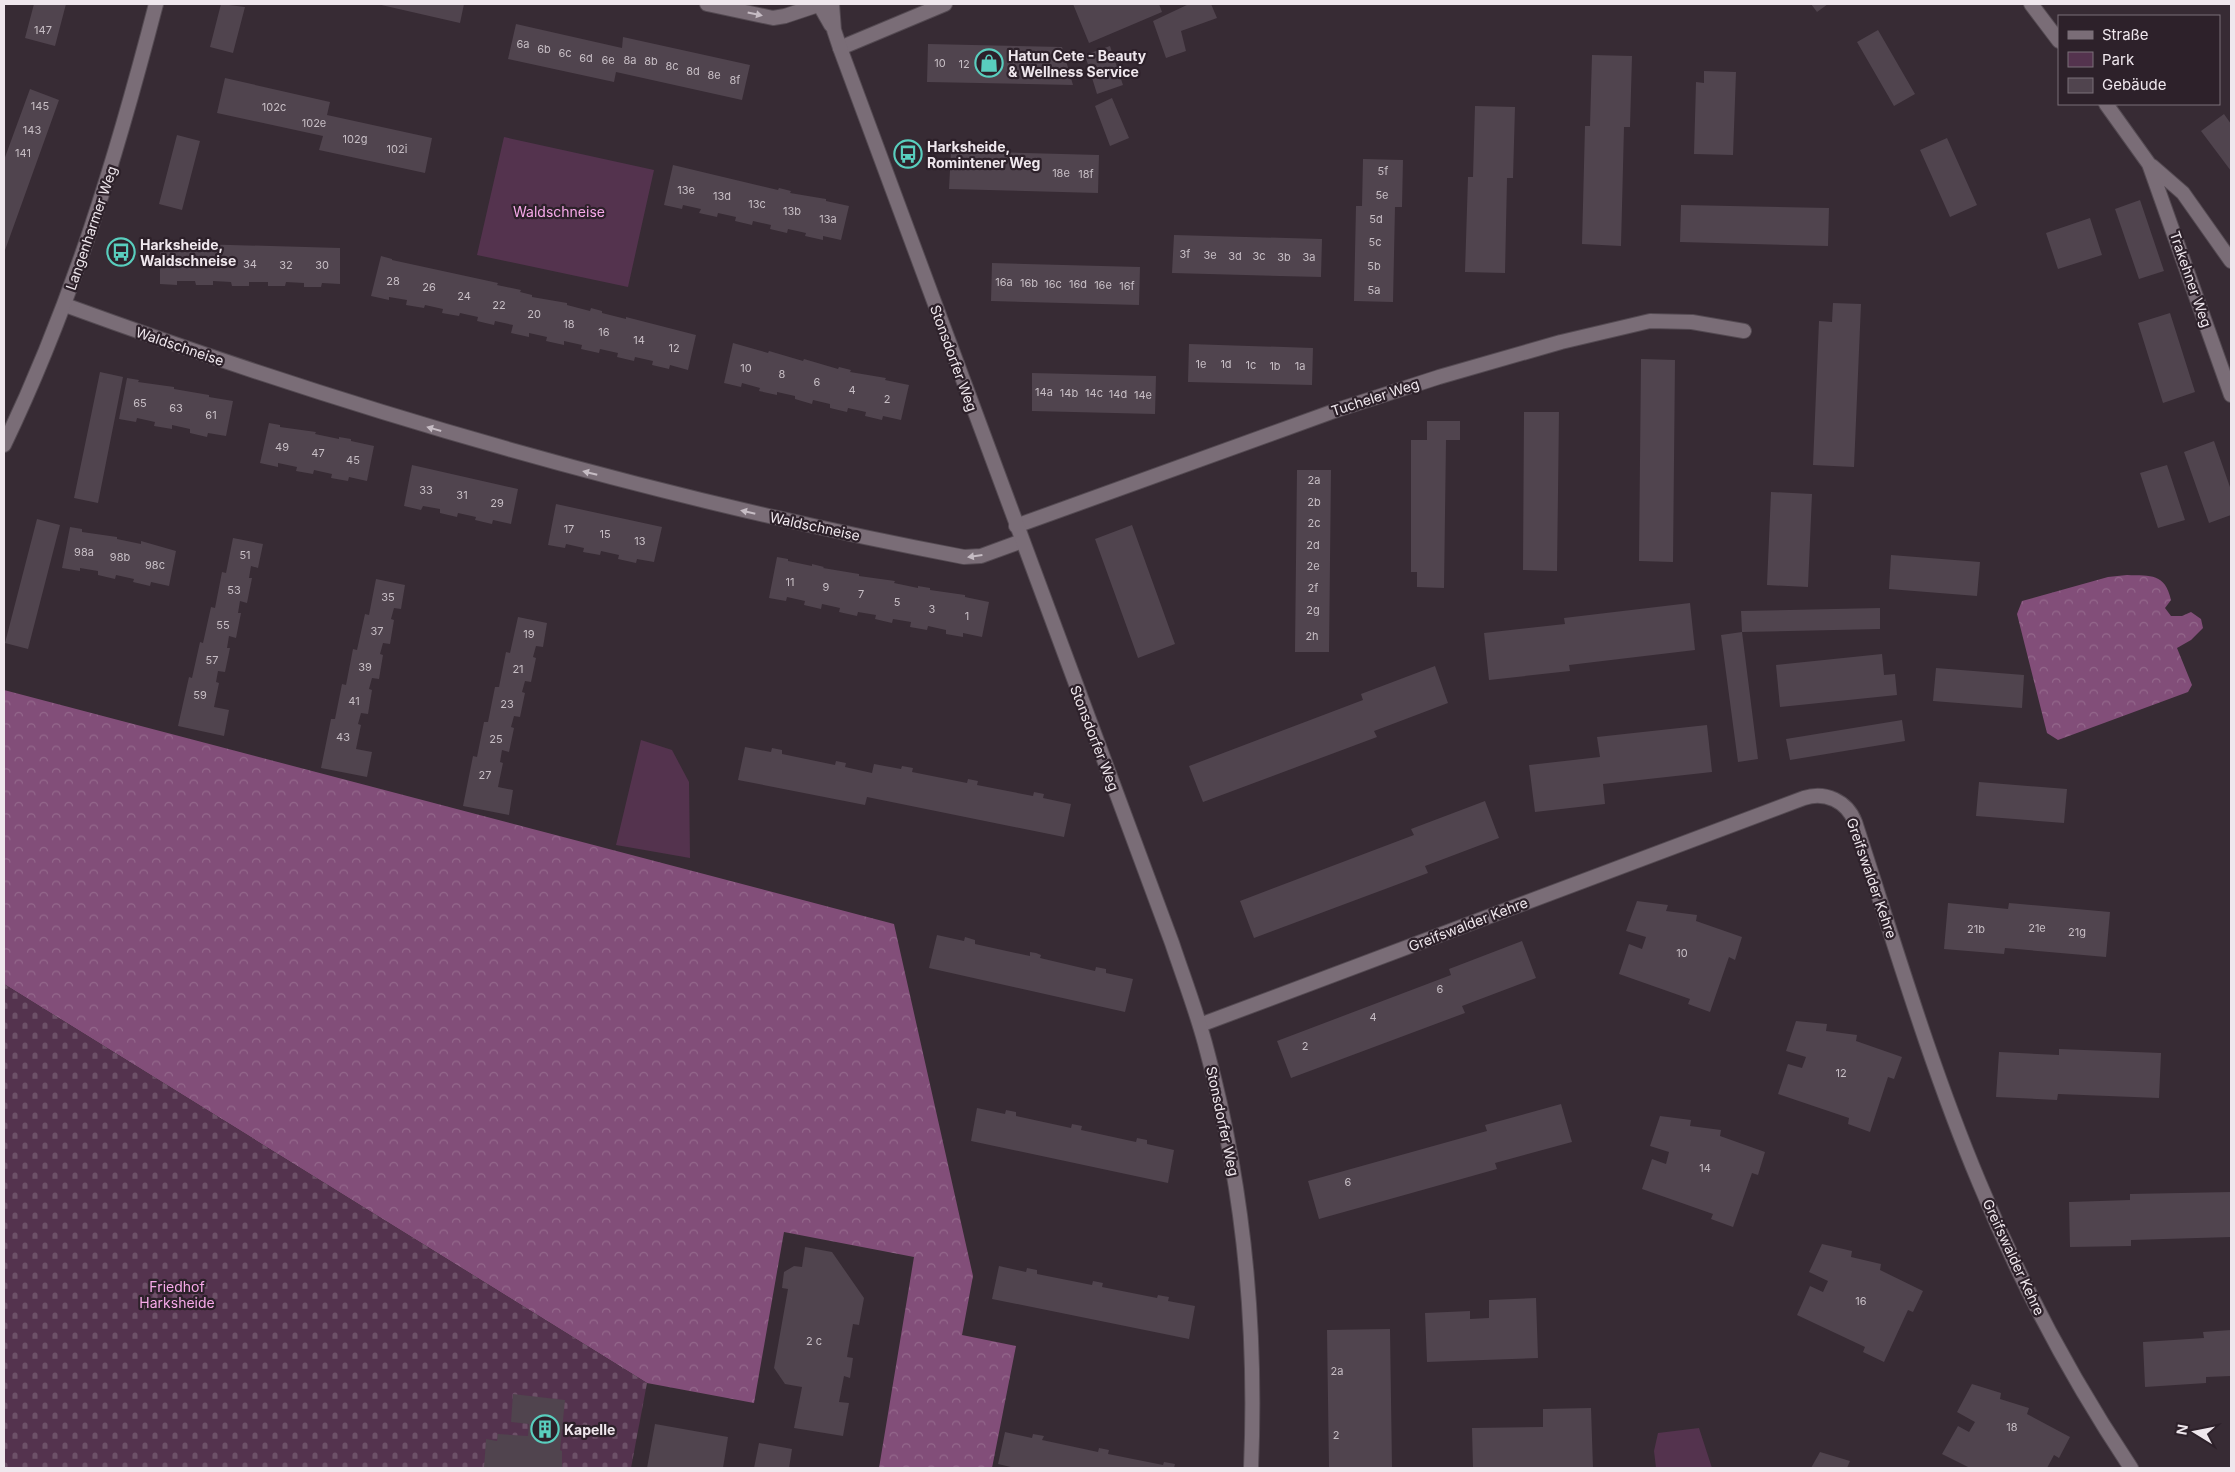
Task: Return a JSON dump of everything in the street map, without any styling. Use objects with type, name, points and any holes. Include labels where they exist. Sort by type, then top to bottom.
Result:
[{"type":"street","name":"Langenharmer Weg","points":[[4,445],[65,305],[113,166],[156,4]]},
{"type":"street","points":[[707,4],[773,18],[785,16],[820,4]]},
{"type":"street","name":"Stonsdorfer Weg","points":[[820,4],[834,30],[1016,526],[1172,943],[1200,1024],[1229,1142],[1244,1245],[1252,1339],[1253,1406],[1251,1468]]},
{"type":"street","name":"Stonsdorfer Weg","points":[[832,4],[834,30]]},
{"type":"street","points":[[840,48],[945,4]]},
{"type":"street","points":[[2031,4],[2058,40]]},
{"type":"street","name":"Trakehner Weg","points":[[2107,105],[2149,164],[2183,193],[2231,260]]},
{"type":"street","name":"Trakehner Weg","points":[[2149,164],[2231,395]]},
{"type":"street","name":"Waldschneise","points":[[65,305],[250,371],[358,406],[521,454],[649,488],[780,519],[964,557],[981,556],[1022,541]]},
{"type":"street","name":"Tucheler Weg","points":[[1016,526],[1342,408],[1566,340],[1626,325],[1660,320],[1692,322],[1744,331]]},
{"type":"street","name":"Greifswalder Kehre","points":[[1200,1024],[1804,798],[1822,796],[1834,799],[1845,807],[1853,818],[1952,1111],[1995,1220],[2062,1355],[2131,1468]]},
{"type":"green space","name":"Waldschneise","points":[[504,137],[654,170],[628,287],[477,255]]},
{"type":"green space","points":[[2127,575],[2150,576],[2161,580],[2171,600],[2165,608],[2171,616],[2182,616],[2191,612],[2201,619],[2203,628],[2191,640],[2177,648],[2192,685],[2188,692],[2058,740],[2047,733],[2017,614],[2022,601],[2108,577]]},
{"type":"green space","points":[[4,690],[894,924],[973,1276],[962,1335],[1016,1346],[992,1468],[879,1468],[914,1257],[784,1232],[754,1403],[647,1383],[4,984]]},
{"type":"green space","points":[[641,740],[672,750],[689,782],[690,858],[616,845]]},
{"type":"green space","name":"Friedhof Harksheide","points":[[4,984],[647,1383],[631,1468],[4,1468]]},
{"type":"green space","points":[[1699,1428],[1712,1468],[1656,1468],[1654,1451],[1658,1433]]},
{"type":"building","points":[[34,4],[66,4],[55,46],[25,38]]},
{"type":"building","points":[[221,4],[245,7],[233,53],[210,47]]},
{"type":"building","points":[[377,4],[464,4],[460,23]]},
{"type":"building","points":[[1073,4],[1159,4],[1162,12],[1089,43]]},
{"type":"building","points":[[1189,4],[1211,4],[1217,18],[1181,31],[1186,51],[1166,58],[1153,21]]},
{"type":"building","points":[[1811,4],[1828,4],[1817,12]]},
{"type":"building","points":[[516,24],[622,48],[623,37],[750,65],[742,100],[616,72],[614,82],[508,59]]},
{"type":"building","points":[[1878,30],[1915,94],[1894,106],[1857,42]]},
{"type":"building","points":[[928,44],[1062,47],[1073,85],[927,82]]},
{"type":"building","points":[[1110,46],[1123,85],[1097,94],[1085,55]]},
{"type":"building","points":[[1592,55],[1632,56],[1630,127],[1624,127],[1621,246],[1582,244],[1585,126],[1590,126]]},
{"type":"building","points":[[1704,71],[1736,72],[1733,155],[1694,154],[1696,82],[1704,83]]},
{"type":"building","points":[[225,78],[330,102],[327,115],[432,138],[425,173],[319,150],[323,136],[217,113]]},
{"type":"building","points":[[30,89],[59,100],[4,253],[4,160]]},
{"type":"building","points":[[1112,98],[1129,138],[1110,146],[1095,106]]},
{"type":"building","points":[[1475,106],[1515,107],[1513,178],[1507,178],[1505,273],[1465,272],[1468,177],[1473,177]]},
{"type":"building","points":[[2224,114],[2231,124],[2231,171],[2201,131]]},
{"type":"building","points":[[177,135],[200,141],[182,210],[159,204]]},
{"type":"building","points":[[1947,138],[1977,205],[1950,217],[1920,150]]},
{"type":"building","points":[[951,151],[1099,155],[1098,193],[949,189]]},
{"type":"building","points":[[1363,159],[1403,160],[1402,207],[1395,207],[1393,302],[1354,301],[1356,206],[1362,206]]},
{"type":"building","points":[[673,165],[778,190],[779,188],[791,191],[790,193],[826,199],[826,201],[849,206],[841,240],[823,236],[823,240],[805,236],[806,233],[788,229],[787,233],[770,229],[771,225],[753,221],[752,225],[735,221],[736,217],[718,213],[717,217],[699,213],[701,209],[683,205],[682,209],[664,205]]},
{"type":"building","points":[[2140,200],[2164,271],[2139,279],[2115,209]]},
{"type":"building","points":[[1681,205],[1829,208],[1828,246],[1680,242]]},
{"type":"building","points":[[2090,218],[2102,255],[2058,269],[2046,233]]},
{"type":"building","points":[[1174,235],[1322,239],[1321,277],[1172,273]]},
{"type":"building","points":[[160,243],[340,248],[340,284],[322,283],[321,287],[304,287],[304,283],[286,282],[285,286],[268,286],[268,282],[249,282],[249,286],[232,286],[231,282],[213,281],[213,285],[196,285],[195,281],[177,281],[177,285],[160,284]]},
{"type":"building","points":[[381,256],[498,283],[497,285],[521,290],[520,292],[532,295],[532,297],[567,303],[567,305],[590,311],[591,308],[602,311],[602,313],[626,319],[626,317],[696,335],[688,370],[670,365],[669,369],[652,365],[653,361],[635,357],[634,361],[617,357],[618,353],[600,349],[599,353],[581,349],[582,345],[564,341],[564,345],[546,341],[547,337],[529,333],[529,337],[511,333],[513,325],[495,321],[494,325],[477,321],[478,317],[460,313],[459,316],[442,313],[443,309],[425,305],[424,308],[406,305],[407,300],[389,297],[389,300],[371,296]]},
{"type":"building","points":[[992,263],[1140,267],[1139,305],[991,301]]},
{"type":"building","points":[[1833,303],[1861,304],[1854,467],[1813,465],[1819,321],[1832,322]]},
{"type":"building","points":[[2170,313],[2195,392],[2163,403],[2138,323]]},
{"type":"building","points":[[733,343],[768,353],[769,351],[803,361],[804,359],[838,369],[839,367],[851,370],[850,372],[886,378],[885,380],[909,385],[901,420],[883,416],[882,420],[865,416],[866,412],[848,408],[847,412],[830,408],[830,404],[813,400],[812,404],[795,399],[795,396],[759,391],[760,388],[742,383],[741,387],[724,383]]},
{"type":"building","points":[[1189,344],[1313,348],[1312,385],[1188,382]]},
{"type":"building","points":[[1641,359],[1675,360],[1673,562],[1639,561]]},
{"type":"building","points":[[100,372],[123,377],[98,503],[74,498]]},
{"type":"building","points":[[1032,373],[1156,376],[1155,414],[1032,411]]},
{"type":"building","points":[[127,378],[139,380],[138,382],[174,387],[174,389],[233,401],[226,436],[208,433],[207,437],[190,433],[190,429],[172,425],[172,429],[154,426],[155,422],[137,418],[136,422],[119,419]]},
{"type":"building","points":[[1524,412],[1559,412],[1557,571],[1523,570]]},
{"type":"building","points":[[1427,421],[1460,421],[1460,440],[1446,440],[1444,588],[1417,587],[1417,572],[1411,572],[1411,440],[1427,440]]},
{"type":"building","points":[[269,423],[280,425],[280,427],[316,432],[315,434],[339,439],[339,437],[351,439],[351,441],[374,446],[367,481],[349,477],[348,481],[331,478],[332,474],[314,470],[313,474],[296,471],[297,467],[278,463],[278,467],[260,463]]},
{"type":"building","points":[[2214,441],[2231,490],[2231,515],[2209,523],[2184,452]]},
{"type":"building","points":[[412,465],[518,489],[511,524],[493,520],[492,524],[475,520],[476,517],[458,513],[457,517],[440,513],[440,509],[423,506],[421,510],[404,506]]},
{"type":"building","points":[[2167,465],[2185,520],[2158,528],[2140,473]]},
{"type":"building","points":[[1297,470],[1331,470],[1329,652],[1295,652]]},
{"type":"building","points":[[1771,492],[1812,494],[1808,587],[1767,585]]},
{"type":"building","points":[[556,504],[662,527],[654,562],[637,559],[636,563],[618,559],[619,555],[601,551],[600,555],[583,552],[584,548],[566,544],[565,548],[548,545]]},
{"type":"building","points":[[37,519],[60,525],[28,649],[5,643]]},
{"type":"building","points":[[1132,525],[1175,644],[1138,658],[1095,539]]},
{"type":"building","points":[[70,527],[82,529],[82,532],[117,537],[117,539],[141,544],[141,541],[176,551],[169,586],[151,582],[150,586],[133,582],[134,579],[116,575],[115,579],[98,575],[98,571],[62,568]]},
{"type":"building","points":[[233,538],[263,544],[258,568],[251,566],[249,578],[252,578],[247,603],[240,601],[238,613],[241,613],[236,638],[229,636],[227,648],[230,648],[225,672],[218,671],[216,682],[219,683],[214,707],[229,710],[224,736],[178,726],[189,677],[192,678],[200,642],[203,643],[211,607],[215,608],[222,572],[226,573]]},
{"type":"building","points":[[1891,555],[1980,562],[1977,596],[1889,589]]},
{"type":"building","points":[[777,557],[812,566],[812,564],[823,568],[859,574],[859,576],[895,581],[894,583],[918,588],[918,586],[930,588],[930,590],[965,595],[965,597],[989,602],[982,637],[963,633],[963,637],[946,634],[946,630],[928,626],[927,630],[910,627],[911,622],[893,619],[892,623],[875,619],[876,615],[858,612],[857,616],[839,612],[840,608],[822,604],[821,609],[804,605],[805,601],[787,597],[786,601],[769,598]]},
{"type":"building","points":[[376,579],[405,585],[401,609],[394,608],[391,619],[394,620],[390,644],[383,643],[380,654],[383,655],[379,679],[372,678],[369,689],[372,690],[368,714],[361,713],[358,724],[361,725],[356,749],[372,752],[367,777],[321,768],[331,719],[335,719],[342,684],[346,685],[353,649],[357,650],[365,614],[369,615]]},
{"type":"building","points":[[1690,603],[1695,650],[1569,665],[1570,671],[1489,680],[1484,633],[1565,624],[1564,618]]},
{"type":"building","points":[[1880,608],[1880,629],[1742,632],[1741,611]]},
{"type":"building","points":[[518,617],[547,623],[543,647],[536,646],[533,657],[536,658],[531,682],[525,681],[522,692],[525,693],[520,717],[514,716],[511,727],[514,728],[509,752],[502,750],[500,762],[503,763],[498,787],[513,790],[509,815],[463,806],[473,756],[477,757],[484,722],[488,722],[495,687],[499,687],[506,652],[510,653]]},
{"type":"building","points":[[1742,632],[1758,759],[1738,762],[1721,635]]},
{"type":"building","points":[[1882,654],[1884,675],[1895,674],[1897,695],[1780,707],[1776,665]]},
{"type":"building","points":[[1435,666],[1448,703],[1374,731],[1377,737],[1203,802],[1189,766],[1363,700],[1361,694]]},
{"type":"building","points":[[1936,668],[2024,675],[2022,708],[1933,701]]},
{"type":"building","points":[[1902,720],[1905,741],[1790,760],[1786,739]]},
{"type":"building","points":[[1707,725],[1712,772],[1603,784],[1605,804],[1535,812],[1529,765],[1600,757],[1597,737]]},
{"type":"building","points":[[745,747],[771,752],[772,748],[782,750],[782,754],[835,765],[836,761],[846,763],[845,767],[872,773],[874,764],[901,769],[902,766],[913,768],[912,772],[967,783],[968,779],[978,781],[977,785],[1033,796],[1034,792],[1044,794],[1043,798],[1071,804],[1064,837],[867,797],[865,805],[738,780]]},
{"type":"building","points":[[1979,782],[2067,789],[2064,823],[1976,816]]},
{"type":"building","points":[[1485,801],[1499,838],[1425,866],[1428,873],[1254,938],[1240,901],[1414,835],[1411,829]]},
{"type":"building","points":[[1637,901],[1668,905],[1666,911],[1697,915],[1696,921],[1742,937],[1735,960],[1729,957],[1710,1012],[1688,1004],[1690,999],[1619,974],[1629,944],[1642,949],[1646,937],[1626,931]]},
{"type":"building","points":[[1948,903],[2008,909],[2009,903],[2110,912],[2106,957],[2005,948],[2004,954],[1944,949]]},
{"type":"building","points":[[937,935],[964,941],[965,937],[975,940],[975,944],[1030,956],[1030,952],[1036,953],[1041,955],[1040,958],[1095,971],[1096,967],[1106,969],[1106,973],[1133,979],[1125,1012],[929,968]]},
{"type":"building","points":[[1522,941],[1536,978],[1462,1006],[1465,1013],[1291,1078],[1277,1041],[1451,975],[1449,969]]},
{"type":"building","points":[[1796,1021],[1827,1024],[1826,1031],[1857,1035],[1856,1041],[1902,1057],[1894,1079],[1888,1077],[1870,1132],[1848,1124],[1849,1118],[1778,1094],[1788,1064],[1802,1068],[1806,1057],[1786,1051]]},
{"type":"building","points":[[2059,1049],[2161,1053],[2159,1098],[2058,1094],[2057,1100],[1996,1097],[1999,1052],[2059,1055]]},
{"type":"building","points":[[1561,1104],[1572,1142],[1495,1163],[1497,1169],[1319,1219],[1308,1181],[1487,1131],[1485,1125]]},
{"type":"building","points":[[977,1108],[1005,1114],[1006,1110],[1016,1112],[1016,1116],[1071,1128],[1072,1124],[1082,1126],[1081,1130],[1136,1142],[1137,1138],[1147,1140],[1147,1144],[1174,1150],[1168,1183],[971,1141]]},
{"type":"building","points":[[1660,1116],[1691,1120],[1690,1126],[1721,1130],[1720,1136],[1765,1152],[1758,1175],[1752,1173],[1733,1227],[1711,1219],[1713,1214],[1642,1189],[1652,1159],[1666,1164],[1669,1152],[1650,1146]]},
{"type":"building","points":[[2231,1192],[2231,1237],[2131,1240],[2131,1246],[2070,1247],[2069,1202],[2130,1200],[2130,1194]]},
{"type":"building","points":[[1822,1244],[1852,1251],[1851,1257],[1881,1264],[1880,1270],[1923,1291],[1913,1312],[1908,1310],[1884,1362],[1863,1352],[1865,1347],[1797,1315],[1810,1286],[1823,1292],[1828,1281],[1809,1272]]},
{"type":"building","points":[[805,1247],[832,1252],[864,1298],[859,1325],[853,1324],[847,1357],[853,1358],[850,1378],[844,1376],[839,1402],[849,1403],[843,1436],[794,1428],[802,1387],[785,1384],[774,1368],[788,1289],[782,1288],[784,1272],[794,1266],[802,1267]]},
{"type":"building","points":[[999,1266],[1026,1272],[1027,1268],[1037,1270],[1037,1274],[1092,1285],[1093,1281],[1103,1283],[1102,1287],[1157,1298],[1158,1295],[1169,1297],[1168,1301],[1195,1306],[1189,1339],[992,1299]]},
{"type":"building","points":[[1536,1298],[1538,1358],[1427,1362],[1425,1313],[1470,1311],[1470,1319],[1489,1318],[1489,1300]]},
{"type":"building","points":[[1390,1329],[1392,1468],[1329,1468],[1327,1330]]},
{"type":"building","points":[[2231,1330],[2231,1376],[2206,1377],[2206,1383],[2145,1387],[2143,1342],[2204,1338],[2203,1332]]},
{"type":"building","points":[[1972,1384],[2001,1393],[2000,1399],[2029,1408],[2027,1414],[2070,1437],[2059,1458],[2054,1455],[2047,1468],[1970,1468],[1942,1454],[1958,1426],[1969,1432],[1975,1422],[1957,1412]]},
{"type":"building","name":"Kapelle","points":[[513,1394],[565,1400],[560,1450],[562,1451],[562,1468],[484,1468],[486,1439],[497,1441],[498,1434],[528,1436],[529,1424],[511,1422]]},
{"type":"building","points":[[1591,1408],[1593,1468],[1473,1468],[1472,1428],[1543,1427],[1543,1409]]},
{"type":"building","points":[[655,1424],[728,1437],[723,1468],[647,1468]]},
{"type":"building","points":[[1005,1432],[1032,1438],[1033,1434],[1044,1436],[1042,1440],[1098,1452],[1099,1448],[1109,1450],[1108,1454],[1163,1465],[1164,1462],[1175,1464],[1174,1468],[1015,1468],[998,1464]]},
{"type":"building","points":[[759,1443],[792,1449],[789,1468],[754,1468]]},
{"type":"building","points":[[1820,1452],[1850,1461],[1847,1468],[1811,1468]]},
{"type":"place","name":"Hatun Cete - Beauty & Wellness Service","points":[[989,63]]},
{"type":"place","name":"Harksheide, Romintener Weg","points":[[908,154]]},
{"type":"place","name":"Harksheide, Waldschneise","points":[[121,252]]},
{"type":"place","name":"Kapelle","points":[[545,1429]]}]
